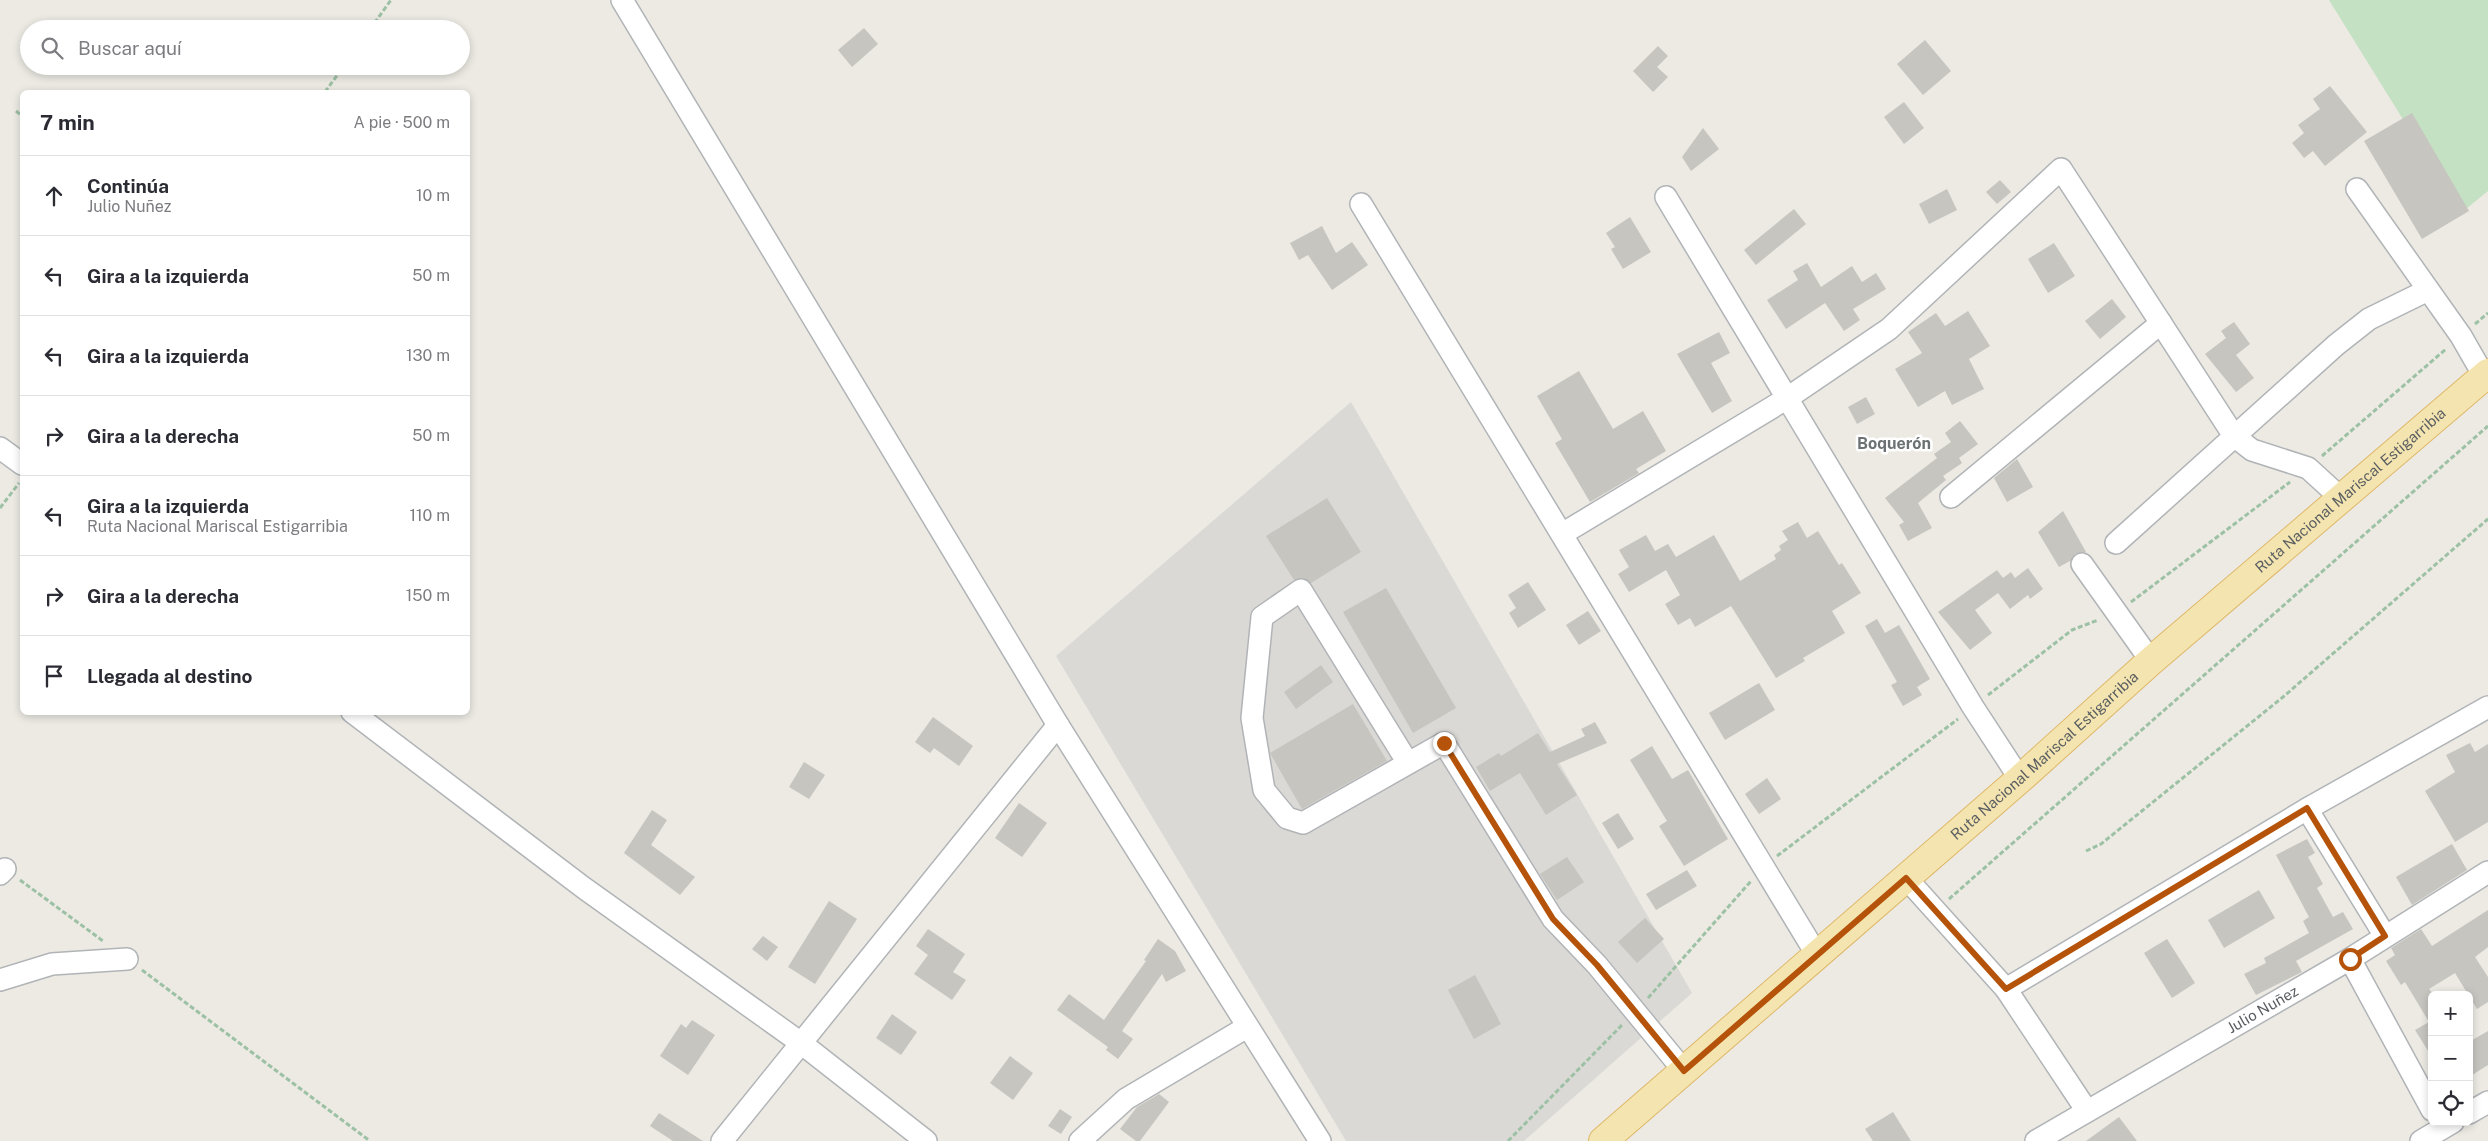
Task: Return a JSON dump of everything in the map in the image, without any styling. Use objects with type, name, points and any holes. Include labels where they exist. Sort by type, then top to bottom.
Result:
[{"type":"main road","name":"Ruta Nacional Mariscal Estigarribia","points":[[1603,1141],[2020,779],[2151,661],[2486,375]]},
{"type":"street","points":[[622,0],[1058,725],[1246,1027],[1320,1141]]},
{"type":"street","points":[[1562,534],[1786,399],[1889,329],[2061,169],[2234,436],[2252,450],[2308,468],[2342,499]]},
{"type":"street","points":[[2357,189],[2461,336],[2486,375]]},
{"type":"street","points":[[1666,197],[1973,707],[2020,779]]},
{"type":"street","points":[[1362,204],[1817,955]]},
{"type":"street","points":[[2116,543],[2336,345],[2369,319],[2428,290]]},
{"type":"street","points":[[1951,497],[2161,323]]},
{"type":"street","points":[[0,448],[20,463]]},
{"type":"street","points":[[2082,564],[2151,661]]},
{"type":"street","points":[[1408,763],[1301,590],[1262,617],[1252,718],[1264,790],[1287,818],[1303,823],[1444,743],[1553,919],[1597,965],[1684,1071]]},
{"type":"street","points":[[2006,989],[2307,808],[2488,707]]},
{"type":"street","points":[[356,715],[584,888],[801,1043],[926,1141]]},
{"type":"street","points":[[722,1141],[1058,725]]},
{"type":"street","points":[[2307,808],[2385,936]]},
{"type":"street","name":"Julio Nuñez","points":[[2036,1141],[2350,959],[2488,872]]},
{"type":"street","points":[[1906,878],[2006,989],[2087,1111]]},
{"type":"street","points":[[0,980],[52,964],[127,959]]},
{"type":"street","points":[[2350,959],[2428,1103]]},
{"type":"street","points":[[1080,1141],[1126,1099],[1246,1027]]},
{"type":"street","points":[[2473,1111],[2488,1102]]},
{"type":"street","points":[[2421,1141],[2446,1129]]},
{"type":"path","points":[[376,20],[390,0]]},
{"type":"path","points":[[326,90],[337,75]]},
{"type":"path","points":[[16,111],[20,114]]},
{"type":"path","points":[[1508,1141],[1635,1012],[1764,866],[2072,630],[2117,612],[2308,468],[2488,312]]},
{"type":"path","points":[[1936,911],[2488,426]]},
{"type":"path","points":[[0,508],[20,482]]},
{"type":"path","points":[[2086,851],[2100,844],[2283,697],[2488,519]]},
{"type":"path","points":[[3,872],[127,959],[370,1141]]},
{"type":"shaded area","points":[[1351,402],[1692,993],[1524,1141],[1346,1141],[1056,656]]},
{"type":"green space","points":[[2329,0],[2488,0],[2488,191],[2461,213]]},
{"type":"building","points":[[864,28],[878,44],[852,67],[838,50]]},
{"type":"building","points":[[1925,40],[1951,71],[1923,95],[1897,64]]},
{"type":"building","points":[[1658,46],[1668,56],[1657,67],[1668,77],[1653,92],[1633,71]]},
{"type":"building","points":[[2330,86],[2367,132],[2325,166],[2313,151],[2304,158],[2292,143],[2304,133],[2298,125],[2320,109],[2313,99]]},
{"type":"building","points":[[1904,102],[1924,128],[1904,144],[1884,117]]},
{"type":"building","points":[[2412,113],[2469,211],[2422,239],[2364,141]]},
{"type":"building","points":[[1703,128],[1719,149],[1691,171],[1682,157]]},
{"type":"building","points":[[2000,180],[2011,192],[1997,204],[1986,192]]},
{"type":"building","points":[[1947,189],[1957,210],[1929,224],[1919,204]]},
{"type":"building","points":[[1794,209],[1806,224],[1756,265],[1744,250]]},
{"type":"building","points":[[1630,217],[1651,252],[1623,269],[1611,249],[1615,247],[1606,233]]},
{"type":"building","points":[[1322,226],[1336,253],[1352,242],[1368,265],[1332,290],[1308,255],[1299,260],[1290,243]]},
{"type":"building","points":[[2054,243],[2075,276],[2048,293],[2028,259]]},
{"type":"building","points":[[1807,263],[1821,287],[1852,266],[1862,282],[1876,273],[1886,289],[1853,309],[1860,320],[1844,331],[1825,303],[1786,329],[1767,300],[1798,280],[1793,271]]},
{"type":"building","points":[[2112,299],[2126,317],[2100,339],[2085,321]]},
{"type":"building","points":[[1968,311],[1990,346],[1969,359],[1984,389],[1952,405],[1945,391],[1918,407],[1895,369],[1922,353],[1908,332],[1936,313],[1945,326]]},
{"type":"building","points":[[2234,322],[2250,344],[2236,355],[2254,378],[2236,392],[2205,354],[2226,338],[2221,331]]},
{"type":"building","points":[[1719,332],[1730,353],[1711,363],[1732,401],[1712,413],[1677,354]]},
{"type":"building","points":[[1579,371],[1613,429],[1643,411],[1666,451],[1636,469],[1639,473],[1590,502],[1555,443],[1562,439],[1537,396]]},
{"type":"building","points":[[1866,397],[1875,414],[1857,424],[1848,407]]},
{"type":"building","points":[[1960,421],[1978,444],[1959,458],[1962,463],[1943,476],[1946,480],[1918,503],[1932,528],[1908,541],[1899,525],[1904,522],[1885,498],[1937,458],[1934,454],[1951,442],[1945,433]]},
{"type":"building","points":[[2017,459],[2033,487],[2007,502],[1994,478]]},
{"type":"building","points":[[1327,498],[1361,552],[1311,583],[1301,578],[1294,580],[1266,536]]},
{"type":"building","points":[[2063,511],[2086,552],[2075,554],[2070,561],[2059,567],[2038,532]]},
{"type":"building","points":[[1798,522],[1807,538],[1818,531],[1839,565],[1842,563],[1861,593],[1832,611],[1845,633],[1803,658],[1805,661],[1776,678],[1731,606],[1695,627],[1690,618],[1678,625],[1665,604],[1680,595],[1666,570],[1629,592],[1618,574],[1629,567],[1619,550],[1646,535],[1655,551],[1668,544],[1676,557],[1714,535],[1740,581],[1776,559],[1774,555],[1781,550],[1779,546],[1788,540],[1782,531]]},
{"type":"building","points":[[2028,568],[2043,589],[2030,599],[2028,595],[2010,609],[1998,593],[1975,610],[1992,633],[1970,650],[1938,612],[1997,570],[2003,578],[2011,572],[2015,578]]},
{"type":"building","points":[[1528,582],[1546,610],[1518,628],[1509,613],[1516,608],[1508,595]]},
{"type":"building","points":[[1386,588],[1456,708],[1413,733],[1343,612]]},
{"type":"building","points":[[1588,611],[1601,631],[1579,645],[1566,625]]},
{"type":"building","points":[[1877,619],[1885,633],[1899,625],[1930,679],[1917,687],[1922,695],[1903,706],[1891,685],[1897,682],[1865,626]]},
{"type":"building","points":[[1321,665],[1333,682],[1296,709],[1284,692]]},
{"type":"building","points":[[1759,683],[1775,710],[1725,740],[1709,713]]},
{"type":"building","points":[[1353,704],[1387,761],[1302,809],[1270,753]]},
{"type":"building","points":[[933,717],[973,746],[959,766],[934,748],[930,753],[915,742]]},
{"type":"building","points":[[1595,722],[1607,743],[1557,764],[1577,795],[1546,815],[1520,773],[1490,791],[1476,767],[1499,753],[1501,756],[1538,733],[1550,752],[1585,736],[1581,729]]},
{"type":"building","points":[[2470,743],[2475,752],[2488,744],[2488,822],[2455,842],[2425,791],[2455,772],[2446,755]]},
{"type":"building","points":[[1652,746],[1672,779],[1688,770],[1728,839],[1684,866],[1659,826],[1667,821],[1630,760]]},
{"type":"building","points":[[804,762],[825,775],[809,799],[789,787]]},
{"type":"building","points":[[1767,778],[1781,799],[1759,814],[1745,794]]},
{"type":"building","points":[[1019,803],[1047,823],[1022,857],[995,838]]},
{"type":"building","points":[[652,810],[667,820],[651,845],[695,877],[680,895],[624,853]]},
{"type":"building","points":[[1618,813],[1634,839],[1618,849],[1602,823]]},
{"type":"building","points":[[2307,839],[2315,853],[2308,857],[2323,884],[2317,888],[2333,917],[2343,912],[2353,929],[2296,961],[2302,972],[2256,995],[2244,974],[2266,963],[2264,958],[2309,933],[2303,921],[2309,917],[2276,855]]},
{"type":"building","points":[[2452,844],[2467,870],[2412,905],[2396,877]]},
{"type":"building","points":[[1567,857],[1584,882],[1557,900],[1540,874]]},
{"type":"building","points":[[1687,870],[1697,886],[1656,910],[1646,894]]},
{"type":"building","points":[[2259,890],[2275,918],[2224,948],[2208,920]]},
{"type":"building","points":[[829,901],[857,919],[815,984],[788,967]]},
{"type":"building","points":[[2488,910],[2488,947],[2475,957],[2488,977],[2488,1002],[2477,1009],[2473,1002],[2473,991],[2466,991],[2455,973],[2429,989],[2430,991],[2428,991],[2428,1020],[2405,982],[2401,985],[2386,961],[2395,955],[2391,948],[2421,929],[2432,946]]},
{"type":"building","points":[[1645,918],[1664,939],[1637,963],[1618,942]]},
{"type":"building","points":[[928,929],[965,954],[953,972],[966,980],[952,1000],[914,974],[928,955],[916,946]]},
{"type":"building","points":[[763,936],[778,947],[767,961],[752,949]]},
{"type":"building","points":[[1158,939],[1175,951],[1186,971],[1166,982],[1162,974],[1122,1031],[1133,1039],[1118,1059],[1106,1050],[1108,1047],[1057,1010],[1069,994],[1104,1020],[1146,961],[1144,960]]},
{"type":"building","points":[[2167,939],[2195,983],[2172,998],[2144,953]]},
{"type":"building","points":[[1475,975],[1501,1024],[1474,1039],[1448,990]]},
{"type":"building","points":[[892,1014],[917,1032],[901,1055],[876,1038]]},
{"type":"building","points":[[692,1020],[715,1035],[688,1075],[660,1056],[681,1024],[686,1028]]},
{"type":"building","points":[[2428,1023],[2428,1051],[2415,1030]]},
{"type":"building","points":[[2488,1031],[2488,1065],[2473,1074],[2473,1040]]},
{"type":"building","points":[[1010,1056],[1033,1073],[1013,1100],[990,1083]]},
{"type":"building","points":[[1159,1094],[1169,1102],[1140,1141],[1136,1141],[1120,1129],[1137,1107]]},
{"type":"building","points":[[1060,1109],[1072,1117],[1061,1134],[1048,1126]]},
{"type":"building","points":[[1893,1112],[1911,1141],[1873,1141],[1865,1129]]},
{"type":"building","points":[[659,1113],[703,1141],[673,1141],[650,1126]]},
{"type":"building","points":[[2119,1117],[2137,1141],[2086,1141]]},
{"type":"district","name":"Boquerón","points":[[1894,443]]},
{"type":"route","points":[[1444,743],[1553,919],[1597,965],[1684,1071],[1906,878],[2006,989],[2307,808],[2385,936],[2350,959]]}]
